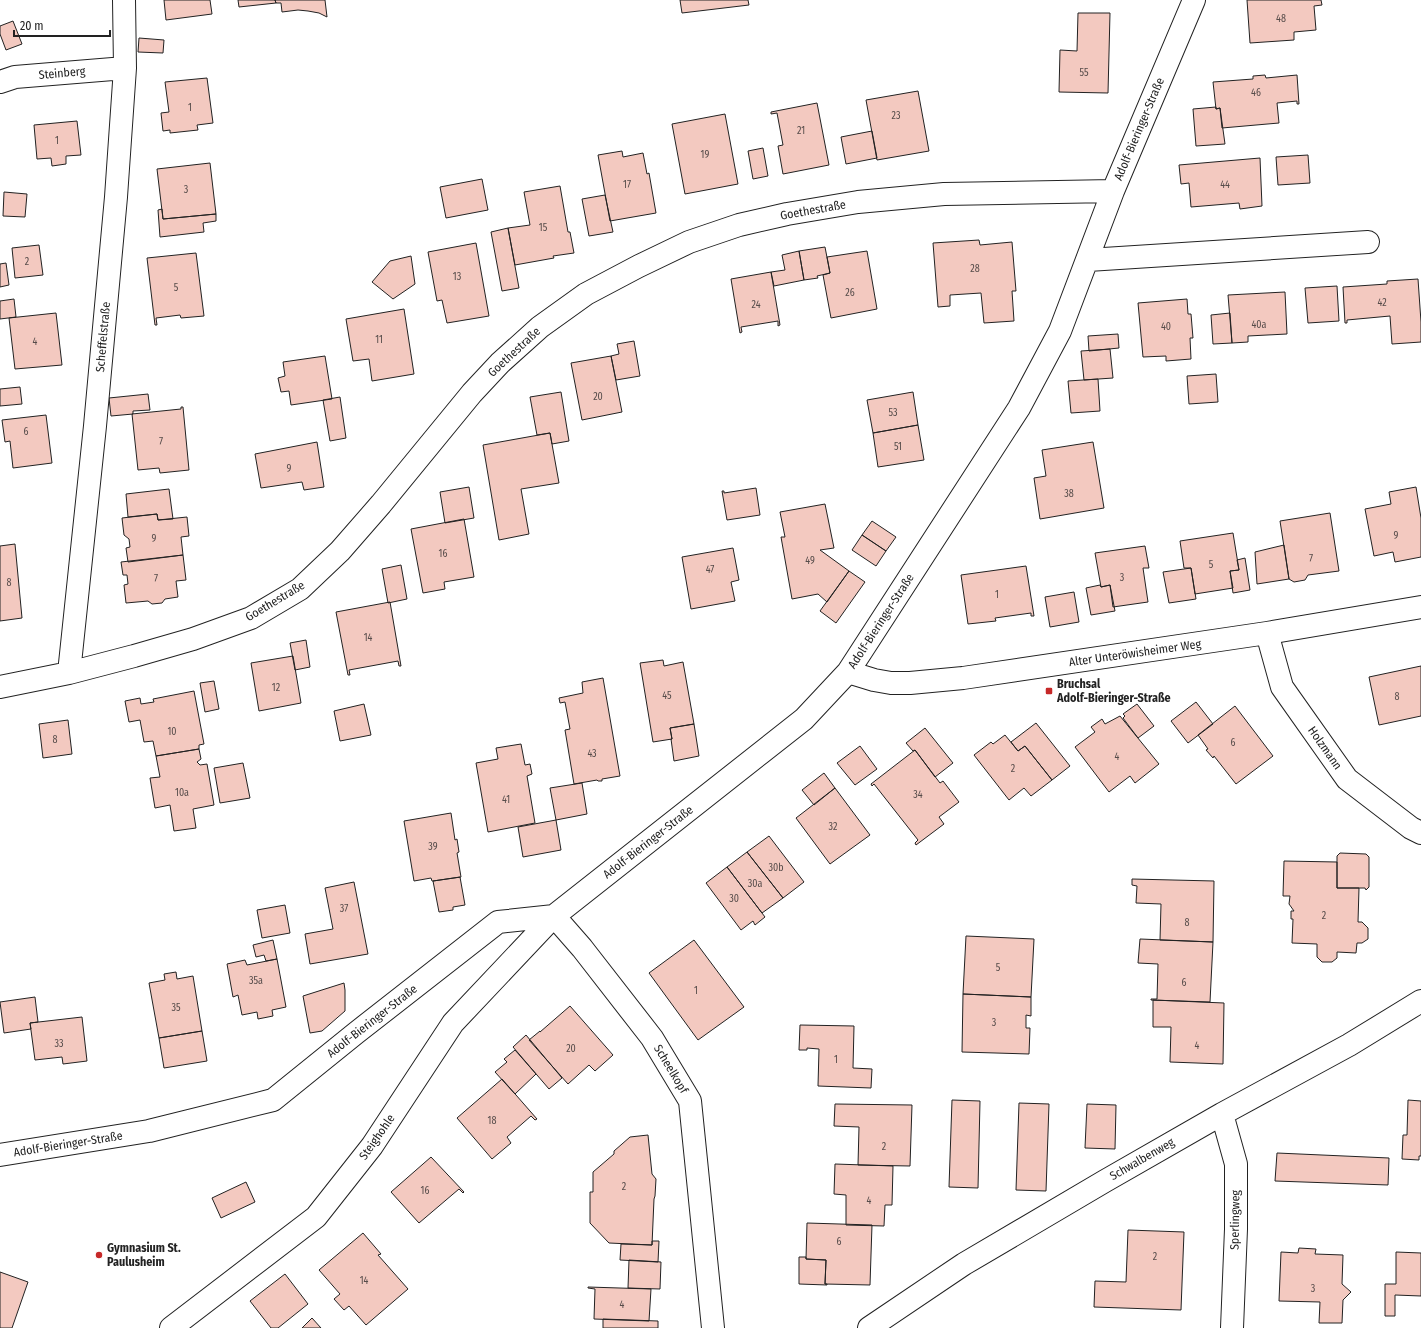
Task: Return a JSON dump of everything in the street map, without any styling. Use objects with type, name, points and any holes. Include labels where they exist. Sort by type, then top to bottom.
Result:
[{"type":"street","name":"Scheffelstraße","points":[[69,673],[95,426],[115,213],[125,68],[124,0]]},
{"type":"street","name":"Adolf-Bieringer-Straße","points":[[0,1155],[149,1131],[273,1100],[498,922],[554,916],[804,719],[848,672],[1019,408],[1060,331],[1114,191],[1194,0]]},
{"type":"street","name":"Steinberg","points":[[0,82],[15,77],[125,68]]},
{"type":"street","name":"Goethestraße","points":[[0,687],[69,673],[193,639],[251,618],[300,589],[345,545],[472,393],[500,363],[540,327],[586,294],[689,242],[739,225],[787,214],[858,202],[944,194],[1114,191]]},
{"type":"street","points":[[1088,260],[1368,242]]},
{"type":"street","name":"Alter Unteröwisheimer Weg","points":[[848,672],[874,680],[891,683],[910,683],[963,678],[1267,633],[1421,607]]},
{"type":"street","name":"Holzmann","points":[[1267,633],[1282,687],[1346,779],[1411,828],[1421,832]]},
{"type":"street","name":"Steighohle","points":[[171,1328],[316,1217],[372,1146],[453,1023],[554,916]]},
{"type":"street","name":"Scheelkopf","points":[[554,916],[582,948],[652,1038],[690,1101],[713,1328]]},
{"type":"street","name":"Schwalbenweg","points":[[869,1328],[964,1264],[1098,1184],[1349,1045],[1421,1001]]},
{"type":"street","name":"Sperlingweg","points":[[1222,1114],[1236,1164],[1236,1229],[1232,1328]]},
{"type":"building","points":[[164,0],[210,0],[212,14],[166,20]]},
{"type":"building","points":[[238,0],[275,0],[276,3],[239,7]]},
{"type":"building","points":[[275,0],[325,0],[327,17],[319,13],[308,11],[298,10],[282,12],[281,3],[276,3]]},
{"type":"building","points":[[680,0],[748,0],[749,5],[682,13]]},
{"type":"building","points":[[1247,0],[1321,0],[1322,5],[1314,6],[1316,30],[1294,32],[1294,40],[1250,43]]},
{"type":"building","points":[[1078,13],[1110,13],[1108,93],[1059,92],[1060,50],[1077,51]]},
{"type":"building","points":[[13,21],[22,44],[6,50],[0,34],[0,26]]},
{"type":"building","points":[[139,38],[164,40],[163,53],[138,52]]},
{"type":"building","points":[[1265,75],[1266,78],[1297,75],[1299,104],[1297,104],[1297,101],[1277,103],[1279,123],[1222,128],[1220,108],[1216,109],[1213,82],[1253,79],[1253,76]]},
{"type":"building","points":[[207,78],[213,123],[197,125],[198,130],[170,133],[170,130],[163,131],[161,113],[169,112],[165,82]]},
{"type":"building","points":[[918,91],[929,151],[877,160],[866,100]]},
{"type":"building","points":[[817,103],[829,165],[783,174],[778,146],[783,145],[777,113],[771,114],[771,112]]},
{"type":"building","points":[[1216,107],[1216,109],[1220,108],[1225,144],[1196,146],[1193,109]]},
{"type":"building","points":[[725,114],[738,184],[685,194],[672,124]]},
{"type":"building","points":[[77,121],[81,155],[66,156],[66,164],[52,166],[51,158],[37,159],[34,125]]},
{"type":"building","points":[[872,131],[877,158],[846,164],[841,137]]},
{"type":"building","points":[[763,148],[768,176],[753,179],[748,151]]},
{"type":"building","points":[[622,151],[623,157],[643,153],[647,174],[649,173],[656,213],[610,221],[598,155]]},
{"type":"building","points":[[1308,155],[1310,183],[1278,185],[1276,157]]},
{"type":"building","points":[[1260,158],[1262,206],[1240,209],[1239,203],[1191,207],[1189,183],[1181,184],[1179,165]]},
{"type":"building","points":[[210,163],[216,214],[163,219],[157,169]]},
{"type":"building","points":[[482,179],[488,210],[446,218],[440,187]]},
{"type":"building","points":[[560,186],[568,232],[570,232],[574,253],[553,256],[554,258],[515,265],[508,228],[530,225],[524,192]]},
{"type":"building","points":[[4,192],[27,194],[25,217],[3,216]]},
{"type":"building","points":[[605,195],[613,232],[589,236],[582,199]]},
{"type":"building","points":[[162,209],[163,219],[216,214],[216,221],[203,223],[204,232],[160,237],[158,210]]},
{"type":"building","points":[[508,228],[519,288],[502,291],[491,232]]},
{"type":"building","points":[[979,240],[980,245],[1012,242],[1016,291],[1012,291],[1014,321],[984,323],[981,293],[950,295],[950,306],[938,307],[933,243]]},
{"type":"building","points":[[476,243],[489,316],[447,323],[442,300],[437,301],[428,252]]},
{"type":"building","points":[[39,245],[43,275],[15,278],[12,248]]},
{"type":"building","points":[[825,247],[830,273],[817,276],[818,278],[804,280],[799,251]]},
{"type":"building","points":[[799,251],[804,280],[774,286],[771,272],[785,270],[782,255]]},
{"type":"building","points":[[867,251],[877,309],[831,318],[823,275],[830,273],[827,257]]},
{"type":"building","points":[[196,253],[204,316],[181,318],[180,315],[156,318],[157,325],[155,325],[147,258]]},
{"type":"building","points":[[411,256],[415,284],[393,299],[372,282],[390,261]]},
{"type":"building","points":[[6,263],[9,285],[0,287],[0,264]]},
{"type":"building","points":[[771,272],[780,325],[778,326],[778,321],[741,327],[742,332],[740,333],[731,279]]},
{"type":"building","points":[[1418,279],[1421,342],[1392,344],[1390,316],[1347,320],[1347,323],[1345,323],[1343,287],[1387,284],[1387,281]]},
{"type":"building","points":[[1337,286],[1339,321],[1308,323],[1305,288]]},
{"type":"building","points":[[1285,292],[1287,334],[1248,336],[1248,342],[1232,343],[1228,295]]},
{"type":"building","points":[[14,299],[16,317],[0,319],[0,301]]},
{"type":"building","points":[[1187,299],[1188,314],[1191,314],[1193,338],[1190,338],[1191,359],[1166,361],[1166,356],[1143,357],[1138,303]]},
{"type":"building","points":[[404,309],[414,374],[372,381],[369,359],[353,361],[346,319]]},
{"type":"building","points":[[56,313],[62,365],[15,369],[9,318]]},
{"type":"building","points":[[1230,313],[1232,343],[1213,344],[1211,315]]},
{"type":"building","points":[[1118,334],[1119,348],[1089,351],[1088,336]]},
{"type":"building","points":[[634,341],[640,376],[616,380],[611,356],[619,354],[617,344]]},
{"type":"building","points":[[1110,349],[1113,378],[1084,380],[1081,351]]},
{"type":"building","points":[[325,356],[332,399],[291,405],[289,391],[281,392],[278,378],[285,376],[283,362]]},
{"type":"building","points":[[611,356],[622,412],[582,420],[571,363]]},
{"type":"building","points":[[1216,374],[1218,402],[1189,404],[1187,376]]},
{"type":"building","points":[[1098,379],[1100,411],[1071,413],[1068,381]]},
{"type":"building","points":[[20,387],[22,404],[0,406],[0,389]]},
{"type":"building","points":[[561,392],[569,441],[552,444],[550,433],[537,435],[530,397]]},
{"type":"building","points":[[913,392],[918,425],[873,433],[867,400]]},
{"type":"building","points":[[148,394],[150,410],[133,411],[133,414],[111,416],[109,398]]},
{"type":"building","points":[[340,397],[346,438],[330,441],[323,400]]},
{"type":"building","points":[[181,407],[183,407],[189,470],[160,473],[159,468],[138,470],[132,414],[181,409]]},
{"type":"building","points":[[46,415],[52,463],[13,468],[10,441],[5,442],[2,420]]},
{"type":"building","points":[[918,425],[924,460],[878,467],[873,433]]},
{"type":"building","points":[[550,433],[559,483],[521,489],[529,534],[499,540],[483,445]]},
{"type":"building","points":[[317,442],[324,487],[304,490],[302,482],[261,488],[255,454]]},
{"type":"building","points":[[1093,442],[1104,508],[1040,519],[1034,478],[1046,476],[1042,450]]},
{"type":"building","points":[[469,487],[474,518],[445,523],[440,492]]},
{"type":"building","points":[[1416,487],[1421,518],[1421,557],[1395,562],[1393,552],[1374,556],[1365,509],[1391,504],[1389,492]]},
{"type":"building","points":[[756,488],[760,515],[727,520],[722,491],[724,491],[724,493]]},
{"type":"building","points":[[169,489],[173,519],[158,520],[157,514],[128,517],[126,494]]},
{"type":"building","points":[[825,504],[834,548],[820,550],[849,571],[827,602],[818,594],[792,599],[781,537],[785,537],[780,512]]},
{"type":"building","points":[[1330,513],[1339,571],[1308,575],[1305,580],[1294,582],[1289,579],[1280,521]]},
{"type":"building","points":[[157,514],[158,520],[187,517],[189,536],[181,537],[183,555],[128,562],[126,548],[130,547],[129,539],[124,535],[122,518]]},
{"type":"building","points":[[464,519],[474,577],[444,582],[445,589],[423,593],[411,529]]},
{"type":"building","points":[[872,521],[896,537],[886,551],[862,535]]},
{"type":"building","points":[[1233,533],[1239,570],[1230,571],[1233,588],[1195,594],[1191,568],[1184,568],[1180,541]]},
{"type":"building","points":[[862,535],[886,551],[876,566],[852,550]]},
{"type":"building","points":[[15,544],[22,618],[0,621],[0,546]]},
{"type":"building","points":[[1284,545],[1289,579],[1257,584],[1255,552]]},
{"type":"building","points":[[1145,546],[1149,568],[1143,568],[1148,602],[1113,607],[1110,585],[1101,587],[1095,553]]},
{"type":"building","points":[[733,548],[739,580],[731,582],[735,601],[691,609],[682,557]]},
{"type":"building","points":[[183,555],[186,580],[176,581],[178,597],[165,599],[162,603],[152,604],[148,601],[126,603],[124,585],[128,584],[127,575],[123,575],[121,562]]},
{"type":"building","points":[[1245,558],[1250,590],[1233,593],[1230,571],[1239,570],[1237,560]]},
{"type":"building","points":[[401,565],[407,599],[388,603],[382,569]]},
{"type":"building","points":[[1026,566],[1034,616],[1031,616],[1031,613],[995,618],[996,621],[968,624],[961,575]]},
{"type":"building","points":[[1191,568],[1196,599],[1169,603],[1163,572]]},
{"type":"building","points":[[849,571],[865,582],[836,623],[820,611]]},
{"type":"building","points":[[1100,585],[1101,587],[1110,585],[1115,611],[1091,615],[1086,588]]},
{"type":"building","points":[[1074,592],[1079,622],[1050,627],[1045,597]]},
{"type":"building","points":[[390,602],[401,666],[399,666],[398,661],[349,670],[350,675],[348,675],[336,612]]},
{"type":"building","points":[[306,640],[310,667],[295,670],[290,643]]},
{"type":"building","points":[[293,656],[301,703],[259,711],[251,663]]},
{"type":"building","points":[[663,660],[664,666],[683,662],[694,724],[670,728],[672,739],[653,742],[640,663]]},
{"type":"building","points":[[1421,666],[1421,716],[1379,725],[1369,677]]},
{"type":"building","points":[[603,678],[620,776],[602,779],[602,781],[597,780],[574,784],[565,730],[570,729],[565,702],[560,703],[559,698],[583,693],[582,682]]},
{"type":"building","points":[[214,681],[219,709],[205,712],[200,683]]},
{"type":"building","points":[[194,691],[204,744],[199,745],[199,749],[156,756],[153,741],[144,742],[140,720],[129,722],[125,701],[140,698],[141,704],[154,702],[153,699]]},
{"type":"building","points":[[1196,702],[1213,724],[1188,743],[1171,721]]},
{"type":"building","points":[[364,704],[371,735],[340,741],[334,711]]},
{"type":"building","points":[[1137,704],[1154,726],[1138,738],[1123,718],[1125,716],[1123,714]]},
{"type":"building","points":[[1235,706],[1273,756],[1236,784],[1214,756],[1213,758],[1206,750],[1208,749],[1198,735]]},
{"type":"building","points":[[1120,716],[1159,764],[1135,783],[1130,776],[1109,792],[1075,747],[1095,732],[1091,727],[1102,719],[1105,724]]},
{"type":"building","points":[[68,720],[72,754],[43,758],[39,724]]},
{"type":"building","points":[[1036,723],[1070,766],[1052,780],[1025,746],[1018,751],[1011,742]]},
{"type":"building","points":[[694,724],[699,756],[674,761],[670,728]]},
{"type":"building","points":[[925,728],[953,763],[935,777],[915,750],[913,751],[906,743]]},
{"type":"building","points":[[1005,735],[1018,751],[1025,746],[1052,780],[1031,796],[1024,788],[1009,800],[974,755],[991,742],[993,744]]},
{"type":"building","points":[[521,744],[525,765],[530,764],[532,774],[527,776],[535,823],[488,832],[476,763],[498,759],[496,748]]},
{"type":"building","points":[[860,746],[877,769],[855,785],[837,763]]},
{"type":"building","points":[[199,749],[201,759],[197,762],[200,765],[207,764],[214,805],[193,809],[196,828],[174,831],[170,805],[155,808],[150,778],[160,777],[156,756]]},
{"type":"building","points":[[915,750],[940,783],[943,781],[959,802],[939,817],[944,824],[916,845],[915,843],[918,840],[874,784],[872,786],[871,784]]},
{"type":"building","points":[[243,763],[250,798],[220,803],[214,768]]},
{"type":"building","points":[[824,773],[835,788],[814,805],[802,790]]},
{"type":"building","points":[[582,783],[587,814],[556,820],[550,788]]},
{"type":"building","points":[[835,788],[870,835],[830,864],[796,818]]},
{"type":"building","points":[[451,813],[455,840],[457,839],[459,852],[457,853],[461,877],[433,881],[431,878],[414,881],[404,821]]},
{"type":"building","points":[[556,820],[561,850],[523,857],[518,827]]},
{"type":"building","points":[[769,836],[804,882],[783,898],[747,852]]},
{"type":"building","points":[[747,852],[783,898],[762,913],[727,867]]},
{"type":"building","points":[[1340,853],[1366,854],[1369,857],[1369,887],[1366,890],[1365,888],[1337,888],[1337,856]]},
{"type":"building","points":[[1284,861],[1337,862],[1337,888],[1359,888],[1358,922],[1362,922],[1368,928],[1368,939],[1362,943],[1357,943],[1356,953],[1337,952],[1337,958],[1332,962],[1322,962],[1317,957],[1317,944],[1292,943],[1293,919],[1291,919],[1291,911],[1294,911],[1289,904],[1290,896],[1283,896]]},
{"type":"building","points":[[727,867],[765,917],[755,925],[753,921],[741,930],[706,883]]},
{"type":"building","points":[[460,877],[465,905],[453,907],[453,910],[439,912],[433,881]]},
{"type":"building","points":[[1132,879],[1214,881],[1213,942],[1160,940],[1161,904],[1136,903],[1137,886],[1132,885]]},
{"type":"building","points":[[354,882],[368,954],[310,964],[305,934],[333,929],[325,888]]},
{"type":"building","points":[[285,905],[290,933],[262,938],[257,910]]},
{"type":"building","points":[[966,936],[1034,939],[1031,997],[963,994]]},
{"type":"building","points":[[1140,939],[1213,942],[1210,1002],[1151,1000],[1157,999],[1158,964],[1138,963]]},
{"type":"building","points":[[273,940],[277,959],[266,961],[264,955],[256,957],[253,945]]},
{"type":"building","points":[[694,940],[744,1007],[698,1040],[649,973]]},
{"type":"building","points":[[277,959],[286,1007],[272,1010],[273,1016],[258,1019],[257,1012],[242,1015],[238,995],[233,997],[227,964],[245,960],[247,965]]},
{"type":"building","points":[[176,972],[177,979],[193,976],[202,1031],[159,1038],[149,983],[165,980],[164,974]]},
{"type":"building","points":[[344,983],[345,1011],[322,1031],[310,1033],[303,996]]},
{"type":"building","points":[[963,994],[1031,997],[1031,1016],[1026,1015],[1026,1028],[1030,1028],[1029,1054],[962,1052]]},
{"type":"building","points":[[35,997],[38,1022],[30,1023],[31,1029],[4,1033],[0,1002]]},
{"type":"building","points":[[1153,1000],[1224,1003],[1223,1064],[1170,1062],[1171,1027],[1153,1027]]},
{"type":"building","points":[[570,1006],[613,1055],[595,1071],[589,1065],[568,1084],[529,1040]]},
{"type":"building","points":[[82,1017],[87,1061],[63,1064],[62,1057],[35,1060],[30,1023]]},
{"type":"building","points":[[800,1025],[854,1026],[853,1068],[872,1069],[871,1088],[818,1086],[819,1049],[807,1048],[807,1050],[799,1050]]},
{"type":"building","points":[[202,1031],[207,1061],[164,1068],[159,1038]]},
{"type":"building","points":[[526,1035],[562,1078],[549,1089],[513,1047]]},
{"type":"building","points":[[515,1050],[536,1074],[515,1094],[495,1072],[507,1062],[504,1059]]},
{"type":"building","points":[[502,1079],[537,1119],[535,1120],[531,1116],[507,1137],[511,1143],[492,1159],[457,1118]]},
{"type":"building","points":[[952,1100],[980,1101],[978,1188],[949,1187]]},
{"type":"building","points":[[1408,1100],[1421,1101],[1421,1156],[1419,1156],[1419,1160],[1402,1159],[1403,1135],[1407,1135]]},
{"type":"building","points":[[1019,1103],[1049,1104],[1046,1191],[1016,1190]]},
{"type":"building","points":[[835,1104],[912,1105],[910,1166],[858,1165],[859,1127],[834,1126]]},
{"type":"building","points":[[1087,1104],[1116,1105],[1115,1149],[1085,1148]]},
{"type":"building","points":[[648,1135],[652,1174],[656,1179],[652,1245],[609,1243],[590,1223],[590,1192],[593,1192],[593,1172],[614,1154],[614,1151],[630,1137]]},
{"type":"building","points":[[1277,1153],[1389,1158],[1388,1185],[1275,1181]]},
{"type":"building","points":[[431,1157],[464,1192],[463,1193],[459,1189],[419,1223],[391,1192]]},
{"type":"building","points":[[835,1164],[893,1166],[892,1205],[885,1205],[884,1226],[846,1225],[846,1195],[834,1194]]},
{"type":"building","points":[[246,1182],[255,1202],[221,1218],[212,1198]]},
{"type":"building","points":[[807,1223],[872,1225],[870,1285],[825,1284],[826,1260],[806,1259]]},
{"type":"building","points":[[1128,1230],[1184,1232],[1181,1310],[1094,1307],[1095,1281],[1126,1282]]},
{"type":"building","points":[[363,1233],[381,1254],[378,1255],[408,1289],[366,1325],[349,1306],[344,1310],[334,1299],[340,1294],[319,1270]]},
{"type":"building","points":[[652,1241],[659,1241],[658,1262],[620,1260],[621,1244],[652,1245]]},
{"type":"building","points":[[1299,1248],[1316,1249],[1315,1254],[1343,1255],[1342,1284],[1351,1292],[1343,1300],[1342,1323],[1319,1323],[1320,1302],[1279,1301],[1281,1252],[1298,1253]]},
{"type":"building","points":[[1396,1252],[1421,1253],[1421,1296],[1395,1295],[1395,1316],[1385,1316],[1385,1284],[1396,1284]]},
{"type":"building","points":[[799,1257],[806,1257],[806,1259],[826,1260],[825,1284],[827,1285],[799,1284]]},
{"type":"building","points":[[629,1260],[661,1262],[660,1289],[628,1288]]},
{"type":"building","points":[[0,1272],[28,1282],[12,1328],[0,1328]]},
{"type":"building","points":[[285,1274],[308,1304],[278,1328],[271,1328],[250,1301]]},
{"type":"building","points":[[588,1287],[651,1289],[649,1321],[594,1319],[595,1289]]},
{"type":"building","points":[[312,1318],[321,1328],[302,1328]]},
{"type":"building","points":[[603,1319],[658,1321],[658,1328],[603,1328]]},
{"type":"place","name":"Bruchsal Adolf-Bieringer-Straße","points":[[1049,691]]},
{"type":"place","name":"Gymnasium St. Paulusheim","points":[[99,1255]]}]
